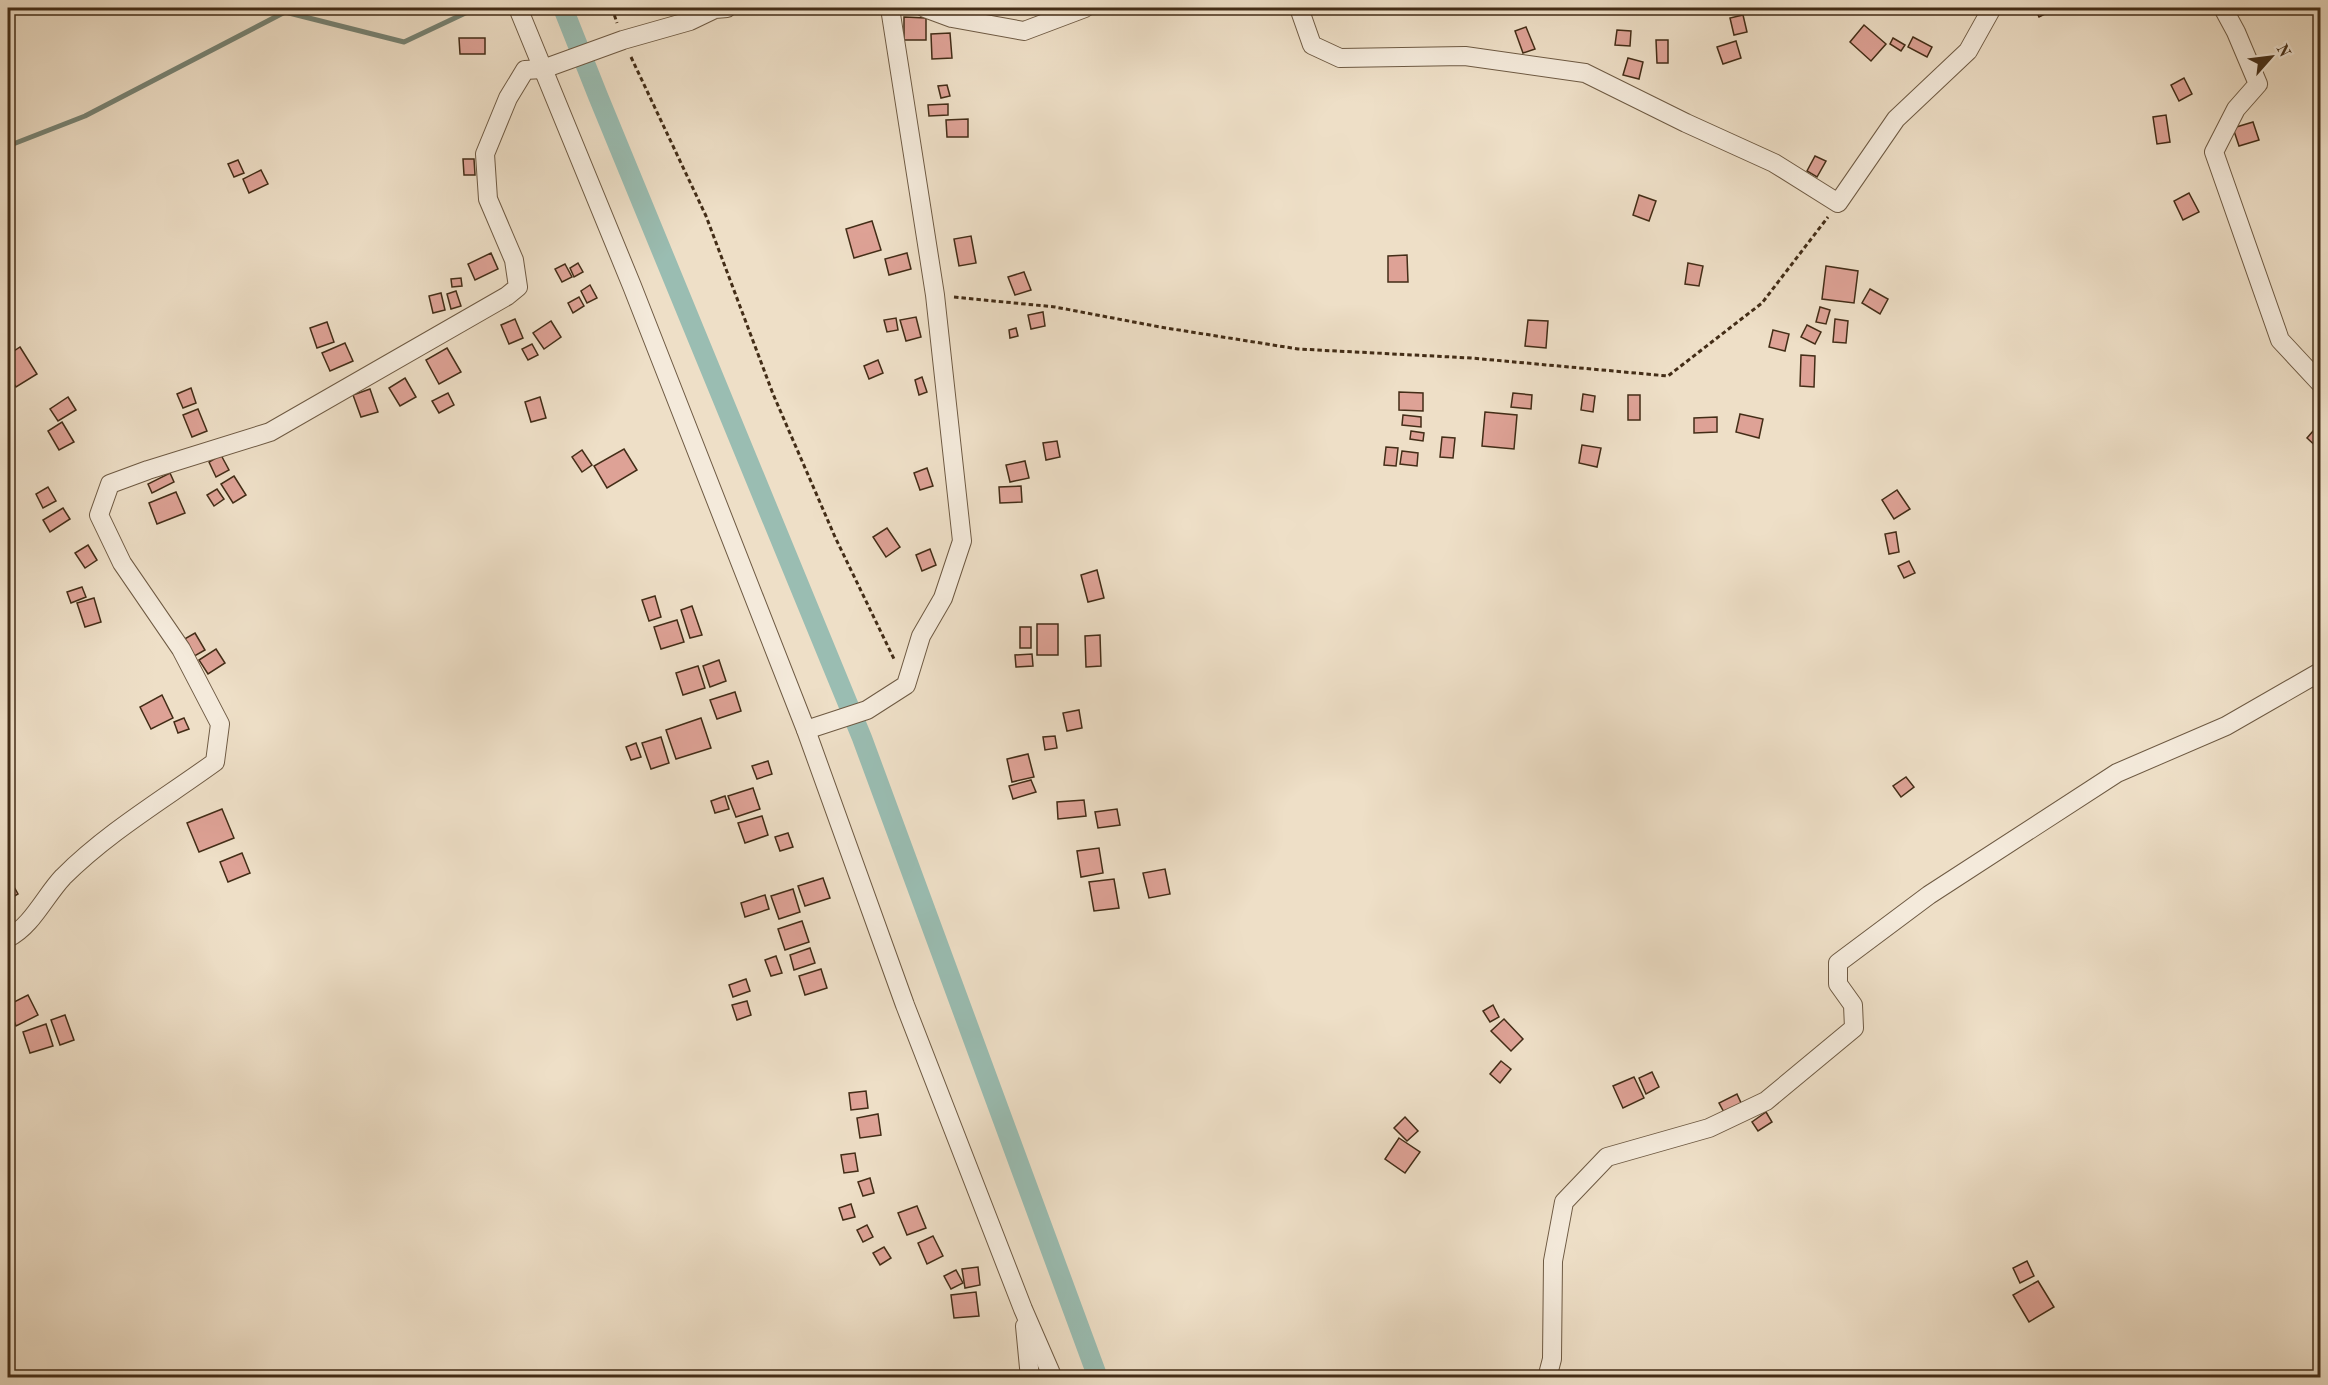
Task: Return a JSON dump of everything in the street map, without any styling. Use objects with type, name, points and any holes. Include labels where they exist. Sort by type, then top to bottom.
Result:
[{"type":"street","points":[[518,8],[815,728],[905,1005],[1023,1309],[1053,1377]]},
{"type":"street","points":[[8,938],[18,933],[63,878],[114,833],[215,762],[220,724],[181,649],[122,563],[99,515],[110,484],[270,432],[507,296],[518,287],[514,260],[488,198],[485,154],[508,98],[525,70],[543,69],[623,40],[690,21],[715,9],[727,8]]},
{"type":"street","points":[[815,728],[867,710],[906,685],[921,636],[943,598],[962,541],[935,295],[890,8]]},
{"type":"street","points":[[926,8],[952,18],[1024,31],[1085,8]]},
{"type":"street","points":[[1299,8],[1312,45],[1340,58],[1465,56],[1585,73],[1773,163],[1838,203],[1896,119],[1968,51],[1992,8]]},
{"type":"street","points":[[2223,8],[2258,84],[2236,110],[2214,152],[2280,340],[2320,383]]},
{"type":"street","points":[[1547,1377],[1552,1359],[1553,1260],[1564,1202],[1607,1157],[1709,1128],[1766,1101],[1854,1028],[1853,1005],[1838,984],[1838,963],[1929,896],[2117,774],[2226,726],[2320,672]]},
{"type":"street","points":[[1023,1309],[1030,1377]]},
{"type":"path","points":[[612,8],[623,40],[706,216],[773,394],[835,537],[906,685]]},
{"type":"path","points":[[935,295],[1054,307],[1298,349],[1471,358],[1668,376],[1762,303],[1838,203]]},
{"type":"building","points":[[2035,8],[2057,8],[2039,17]]},
{"type":"building","points":[[1743,15],[1747,32],[1734,35],[1730,18]]},
{"type":"building","points":[[904,17],[926,18],[926,40],[904,40]]},
{"type":"building","points":[[1864,25],[1886,44],[1871,61],[1850,42]]},
{"type":"building","points":[[1526,27],[1535,49],[1523,53],[1515,31]]},
{"type":"building","points":[[1617,30],[1631,31],[1630,46],[1615,45]]},
{"type":"building","points":[[950,33],[952,58],[932,59],[931,34]]},
{"type":"building","points":[[1913,37],[1932,47],[1927,57],[1908,47]]},
{"type":"building","points":[[459,38],[485,38],[485,54],[460,54]]},
{"type":"building","points":[[1893,38],[1905,45],[1901,51],[1890,44]]},
{"type":"building","points":[[1656,40],[1668,40],[1668,63],[1657,63]]},
{"type":"building","points":[[1736,41],[1741,58],[1723,64],[1717,47]]},
{"type":"building","points":[[1628,58],[1643,62],[1639,79],[1623,75]]},
{"type":"building","points":[[2184,78],[2192,94],[2179,101],[2171,85]]},
{"type":"building","points":[[947,85],[950,96],[941,98],[938,86]]},
{"type":"building","points":[[948,104],[948,115],[929,116],[928,105]]},
{"type":"building","points":[[2166,115],[2170,142],[2157,144],[2153,117]]},
{"type":"building","points":[[968,119],[968,137],[947,137],[946,120]]},
{"type":"building","points":[[2253,122],[2259,140],[2239,146],[2233,128]]},
{"type":"building","points":[[1815,156],[1826,161],[1817,177],[1807,171]]},
{"type":"building","points":[[463,159],[474,159],[475,175],[464,175]]},
{"type":"building","points":[[238,160],[244,173],[234,177],[228,164]]},
{"type":"building","points":[[261,170],[268,184],[249,193],[243,179]]},
{"type":"building","points":[[2189,193],[2199,212],[2183,220],[2174,201]]},
{"type":"building","points":[[1639,195],[1656,201],[1649,221],[1633,215]]},
{"type":"building","points":[[872,221],[881,250],[854,258],[846,229]]},
{"type":"building","points":[[971,236],[976,263],[959,266],[954,239]]},
{"type":"building","points":[[491,253],[498,269],[475,280],[468,264]]},
{"type":"building","points":[[907,253],[911,269],[889,275],[885,259]]},
{"type":"building","points":[[1407,255],[1408,282],[1388,282],[1388,256]]},
{"type":"building","points":[[578,263],[583,272],[574,277],[570,268]]},
{"type":"building","points":[[1688,263],[1703,266],[1699,286],[1685,284]]},
{"type":"building","points":[[565,264],[572,277],[562,282],[555,269]]},
{"type":"building","points":[[1826,266],[1858,271],[1854,303],[1822,299]]},
{"type":"building","points":[[1024,272],[1031,290],[1015,295],[1008,277]]},
{"type":"building","points":[[461,278],[462,286],[452,287],[451,279]]},
{"type":"building","points":[[590,285],[597,298],[587,303],[581,291]]},
{"type":"building","points":[[1870,289],[1888,299],[1880,314],[1862,303]]},
{"type":"building","points":[[456,291],[461,306],[451,309],[447,294]]},
{"type":"building","points":[[441,293],[445,310],[433,313],[429,296]]},
{"type":"building","points":[[579,297],[584,306],[573,313],[568,303]]},
{"type":"building","points":[[1820,307],[1830,310],[1826,324],[1816,322]]},
{"type":"building","points":[[1043,312],[1045,326],[1031,329],[1028,315]]},
{"type":"building","points":[[916,317],[921,337],[906,341],[900,320]]},
{"type":"building","points":[[896,318],[898,330],[887,332],[884,320]]},
{"type":"building","points":[[515,319],[523,338],[509,344],[501,325]]},
{"type":"building","points":[[1835,319],[1848,321],[1846,343],[1833,342]]},
{"type":"building","points":[[1528,320],[1548,321],[1546,348],[1525,346]]},
{"type":"building","points":[[551,321],[561,337],[544,349],[533,333]]},
{"type":"building","points":[[327,322],[334,342],[317,348],[310,328]]},
{"type":"building","points":[[1807,325],[1821,332],[1815,344],[1801,337]]},
{"type":"building","points":[[1016,328],[1018,336],[1010,338],[1009,330]]},
{"type":"building","points":[[1773,330],[1789,334],[1785,351],[1769,347]]},
{"type":"building","points":[[345,343],[353,361],[330,371],[322,353]]},
{"type":"building","points":[[532,344],[538,355],[528,360],[522,349]]},
{"type":"building","points":[[20,347],[37,374],[16,387],[8,373],[8,355]]},
{"type":"building","points":[[447,348],[461,372],[439,384],[426,360]]},
{"type":"building","points":[[1801,355],[1815,356],[1814,387],[1800,386]]},
{"type":"building","points":[[878,360],[883,373],[869,379],[864,366]]},
{"type":"building","points":[[922,377],[927,392],[919,395],[915,380]]},
{"type":"building","points":[[405,378],[416,397],[400,406],[389,388]]},
{"type":"building","points":[[191,388],[196,403],[183,408],[177,394]]},
{"type":"building","points":[[370,389],[378,412],[361,417],[353,395]]},
{"type":"building","points":[[1399,392],[1423,393],[1423,411],[1399,410]]},
{"type":"building","points":[[448,393],[454,405],[439,413],[432,401]]},
{"type":"building","points":[[1513,393],[1532,395],[1531,409],[1511,407]]},
{"type":"building","points":[[1583,394],[1595,396],[1593,412],[1581,410]]},
{"type":"building","points":[[1628,395],[1640,395],[1640,420],[1628,420]]},
{"type":"building","points":[[68,397],[76,410],[58,421],[50,409]]},
{"type":"building","points":[[540,397],[546,418],[531,422],[525,402]]},
{"type":"building","points":[[198,409],[207,431],[192,437],[183,415]]},
{"type":"building","points":[[1485,412],[1517,415],[1514,449],[1482,446]]},
{"type":"building","points":[[1740,414],[1763,419],[1759,438],[1736,432]]},
{"type":"building","points":[[1403,415],[1421,417],[1421,427],[1402,425]]},
{"type":"building","points":[[1717,417],[1717,432],[1694,433],[1694,418]]},
{"type":"building","points":[[62,422],[74,442],[59,450],[48,431]]},
{"type":"building","points":[[2320,423],[2320,450],[2307,438]]},
{"type":"building","points":[[1411,431],[1424,433],[1423,441],[1410,439]]},
{"type":"building","points":[[1442,437],[1455,438],[1453,458],[1440,457]]},
{"type":"building","points":[[1057,441],[1060,457],[1046,460],[1043,443]]},
{"type":"building","points":[[1582,445],[1601,448],[1597,467],[1579,463]]},
{"type":"building","points":[[1386,447],[1398,448],[1396,466],[1384,465]]},
{"type":"building","points":[[624,449],[637,470],[607,488],[594,466]]},
{"type":"building","points":[[582,450],[592,465],[582,472],[572,457]]},
{"type":"building","points":[[1402,451],[1418,453],[1417,466],[1400,464]]},
{"type":"building","points":[[221,455],[229,470],[216,477],[209,462]]},
{"type":"building","points":[[1025,461],[1029,478],[1010,482],[1006,465]]},
{"type":"building","points":[[927,468],[933,486],[920,490],[914,473]]},
{"type":"building","points":[[170,473],[174,482],[152,493],[148,484]]},
{"type":"building","points":[[234,476],[246,495],[233,503],[221,484]]},
{"type":"building","points":[[1021,486],[1022,502],[1000,503],[999,487]]},
{"type":"building","points":[[48,487],[56,501],[43,508],[36,494]]},
{"type":"building","points":[[217,489],[224,499],[214,506],[207,495]]},
{"type":"building","points":[[1897,490],[1910,509],[1894,519],[1882,500]]},
{"type":"building","points":[[176,492],[185,513],[157,524],[149,503]]},
{"type":"building","points":[[63,508],[70,519],[50,532],[43,520]]},
{"type":"building","points":[[887,528],[900,547],[886,557],[873,537]]},
{"type":"building","points":[[1896,532],[1899,552],[1889,554],[1885,534]]},
{"type":"building","points":[[88,545],[97,560],[85,568],[75,553]]},
{"type":"building","points":[[930,549],[936,565],[922,571],[916,555]]},
{"type":"building","points":[[1909,561],[1915,573],[1904,578],[1898,566]]},
{"type":"building","points":[[1097,570],[1104,598],[1088,602],[1081,575]]},
{"type":"building","points":[[82,587],[86,597],[71,603],[67,592]]},
{"type":"building","points":[[655,596],[661,617],[649,621],[642,600]]},
{"type":"building","points":[[94,598],[101,622],[85,627],[77,603]]},
{"type":"building","points":[[692,606],[702,635],[690,638],[681,610]]},
{"type":"building","points":[[677,620],[684,642],[661,649],[654,627]]},
{"type":"building","points":[[1037,624],[1058,624],[1058,655],[1037,655]]},
{"type":"building","points":[[1020,627],[1031,627],[1031,648],[1020,648]]},
{"type":"building","points":[[195,633],[205,650],[191,658],[181,641]]},
{"type":"building","points":[[1100,635],[1101,666],[1086,667],[1085,636]]},
{"type":"building","points":[[216,649],[225,663],[208,674],[199,660]]},
{"type":"building","points":[[1032,654],[1033,666],[1016,667],[1015,655]]},
{"type":"building","points":[[719,660],[726,681],[710,687],[703,666]]},
{"type":"building","points":[[698,666],[705,688],[683,695],[676,673]]},
{"type":"building","points":[[735,692],[741,711],[717,719],[710,700]]},
{"type":"building","points":[[162,695],[173,718],[151,729],[140,707]]},
{"type":"building","points":[[1079,710],[1082,728],[1067,731],[1063,713]]},
{"type":"building","points":[[184,718],[189,729],[178,733],[174,722]]},
{"type":"building","points":[[701,718],[711,748],[676,759],[666,730]]},
{"type":"building","points":[[1055,736],[1057,748],[1045,750],[1043,737]]},
{"type":"building","points":[[661,737],[669,763],[651,769],[642,743]]},
{"type":"building","points":[[636,743],[641,757],[631,760],[626,747]]},
{"type":"building","points":[[1028,754],[1034,777],[1012,782],[1007,759]]},
{"type":"building","points":[[768,761],[772,774],[757,779],[752,766]]},
{"type":"building","points":[[1906,777],[1914,787],[1901,797],[1893,786]]},
{"type":"building","points":[[1031,780],[1036,792],[1013,799],[1009,786]]},
{"type":"building","points":[[753,788],[760,809],[736,817],[728,796]]},
{"type":"building","points":[[725,796],[729,809],[715,813],[711,801]]},
{"type":"building","points":[[1084,800],[1086,816],[1058,819],[1057,802]]},
{"type":"building","points":[[222,809],[234,838],[199,852],[187,823]]},
{"type":"building","points":[[1117,809],[1120,825],[1098,828],[1095,812]]},
{"type":"building","points":[[762,816],[768,835],[745,843],[738,823]]},
{"type":"building","points":[[788,833],[793,847],[780,851],[775,837]]},
{"type":"building","points":[[1099,848],[1103,873],[1081,877],[1077,851]]},
{"type":"building","points":[[242,853],[250,873],[228,882],[220,862]]},
{"type":"building","points":[[1165,869],[1170,894],[1149,898],[1143,873]]},
{"type":"building","points":[[8,878],[18,894],[8,900]]},
{"type":"building","points":[[823,878],[830,898],[805,906],[798,886]]},
{"type":"building","points":[[1114,879],[1119,908],[1094,911],[1089,882]]},
{"type":"building","points":[[793,889],[800,912],[779,919],[771,896]]},
{"type":"building","points":[[765,895],[769,909],[745,917],[741,903]]},
{"type":"building","points":[[802,921],[809,942],[785,950],[778,929]]},
{"type":"building","points":[[810,948],[815,963],[794,970],[790,955]]},
{"type":"building","points":[[776,956],[782,973],[771,976],[765,960]]},
{"type":"building","points":[[821,969],[827,988],[805,995],[799,976]]},
{"type":"building","points":[[746,979],[750,991],[733,997],[729,985]]},
{"type":"building","points":[[28,995],[38,1015],[16,1026],[8,1005]]},
{"type":"building","points":[[747,1001],[751,1015],[737,1020],[732,1005]]},
{"type":"building","points":[[1493,1005],[1499,1017],[1490,1022],[1483,1011]]},
{"type":"building","points":[[65,1015],[74,1040],[60,1045],[51,1020]]},
{"type":"building","points":[[1504,1019],[1523,1039],[1511,1051],[1491,1031]]},
{"type":"building","points":[[46,1024],[53,1046],[30,1053],[23,1032]]},
{"type":"building","points":[[1501,1061],[1511,1069],[1500,1083],[1490,1074]]},
{"type":"building","points":[[1652,1072],[1659,1087],[1646,1094],[1639,1078]]},
{"type":"building","points":[[1634,1077],[1644,1098],[1623,1108],[1613,1086]]},
{"type":"building","points":[[866,1091],[868,1108],[851,1110],[849,1093]]},
{"type":"building","points":[[1737,1094],[1742,1105],[1725,1114],[1719,1103]]},
{"type":"building","points":[[1766,1112],[1772,1122],[1758,1131],[1752,1122]]},
{"type":"building","points":[[878,1114],[881,1135],[860,1138],[857,1118]]},
{"type":"building","points":[[1405,1117],[1418,1131],[1407,1141],[1394,1128]]},
{"type":"building","points":[[1399,1138],[1420,1152],[1405,1173],[1385,1159]]},
{"type":"building","points":[[855,1153],[858,1171],[844,1173],[841,1155]]},
{"type":"building","points":[[870,1178],[874,1193],[863,1196],[858,1182]]},
{"type":"building","points":[[851,1204],[855,1217],[843,1220],[839,1208]]},
{"type":"building","points":[[917,1206],[926,1228],[907,1235],[898,1213]]},
{"type":"building","points":[[867,1225],[873,1237],[863,1242],[857,1230]]},
{"type":"building","points":[[933,1236],[943,1256],[927,1264],[918,1243]]},
{"type":"building","points":[[884,1247],[891,1258],[880,1265],[873,1253]]},
{"type":"building","points":[[2027,1261],[2034,1276],[2020,1283],[2013,1268]]},
{"type":"building","points":[[978,1267],[980,1285],[965,1288],[962,1269]]},
{"type":"building","points":[[956,1270],[963,1283],[951,1289],[944,1276]]},
{"type":"building","points":[[2038,1281],[2054,1307],[2029,1322],[2013,1295]]},
{"type":"building","points":[[976,1292],[979,1316],[954,1318],[951,1295]]},
{"type":"waterway","points":[[8,146],[85,116],[285,12],[404,42],[476,8]]},
{"type":"waterway","points":[[563,8],[862,738],[1098,1378]]}]
